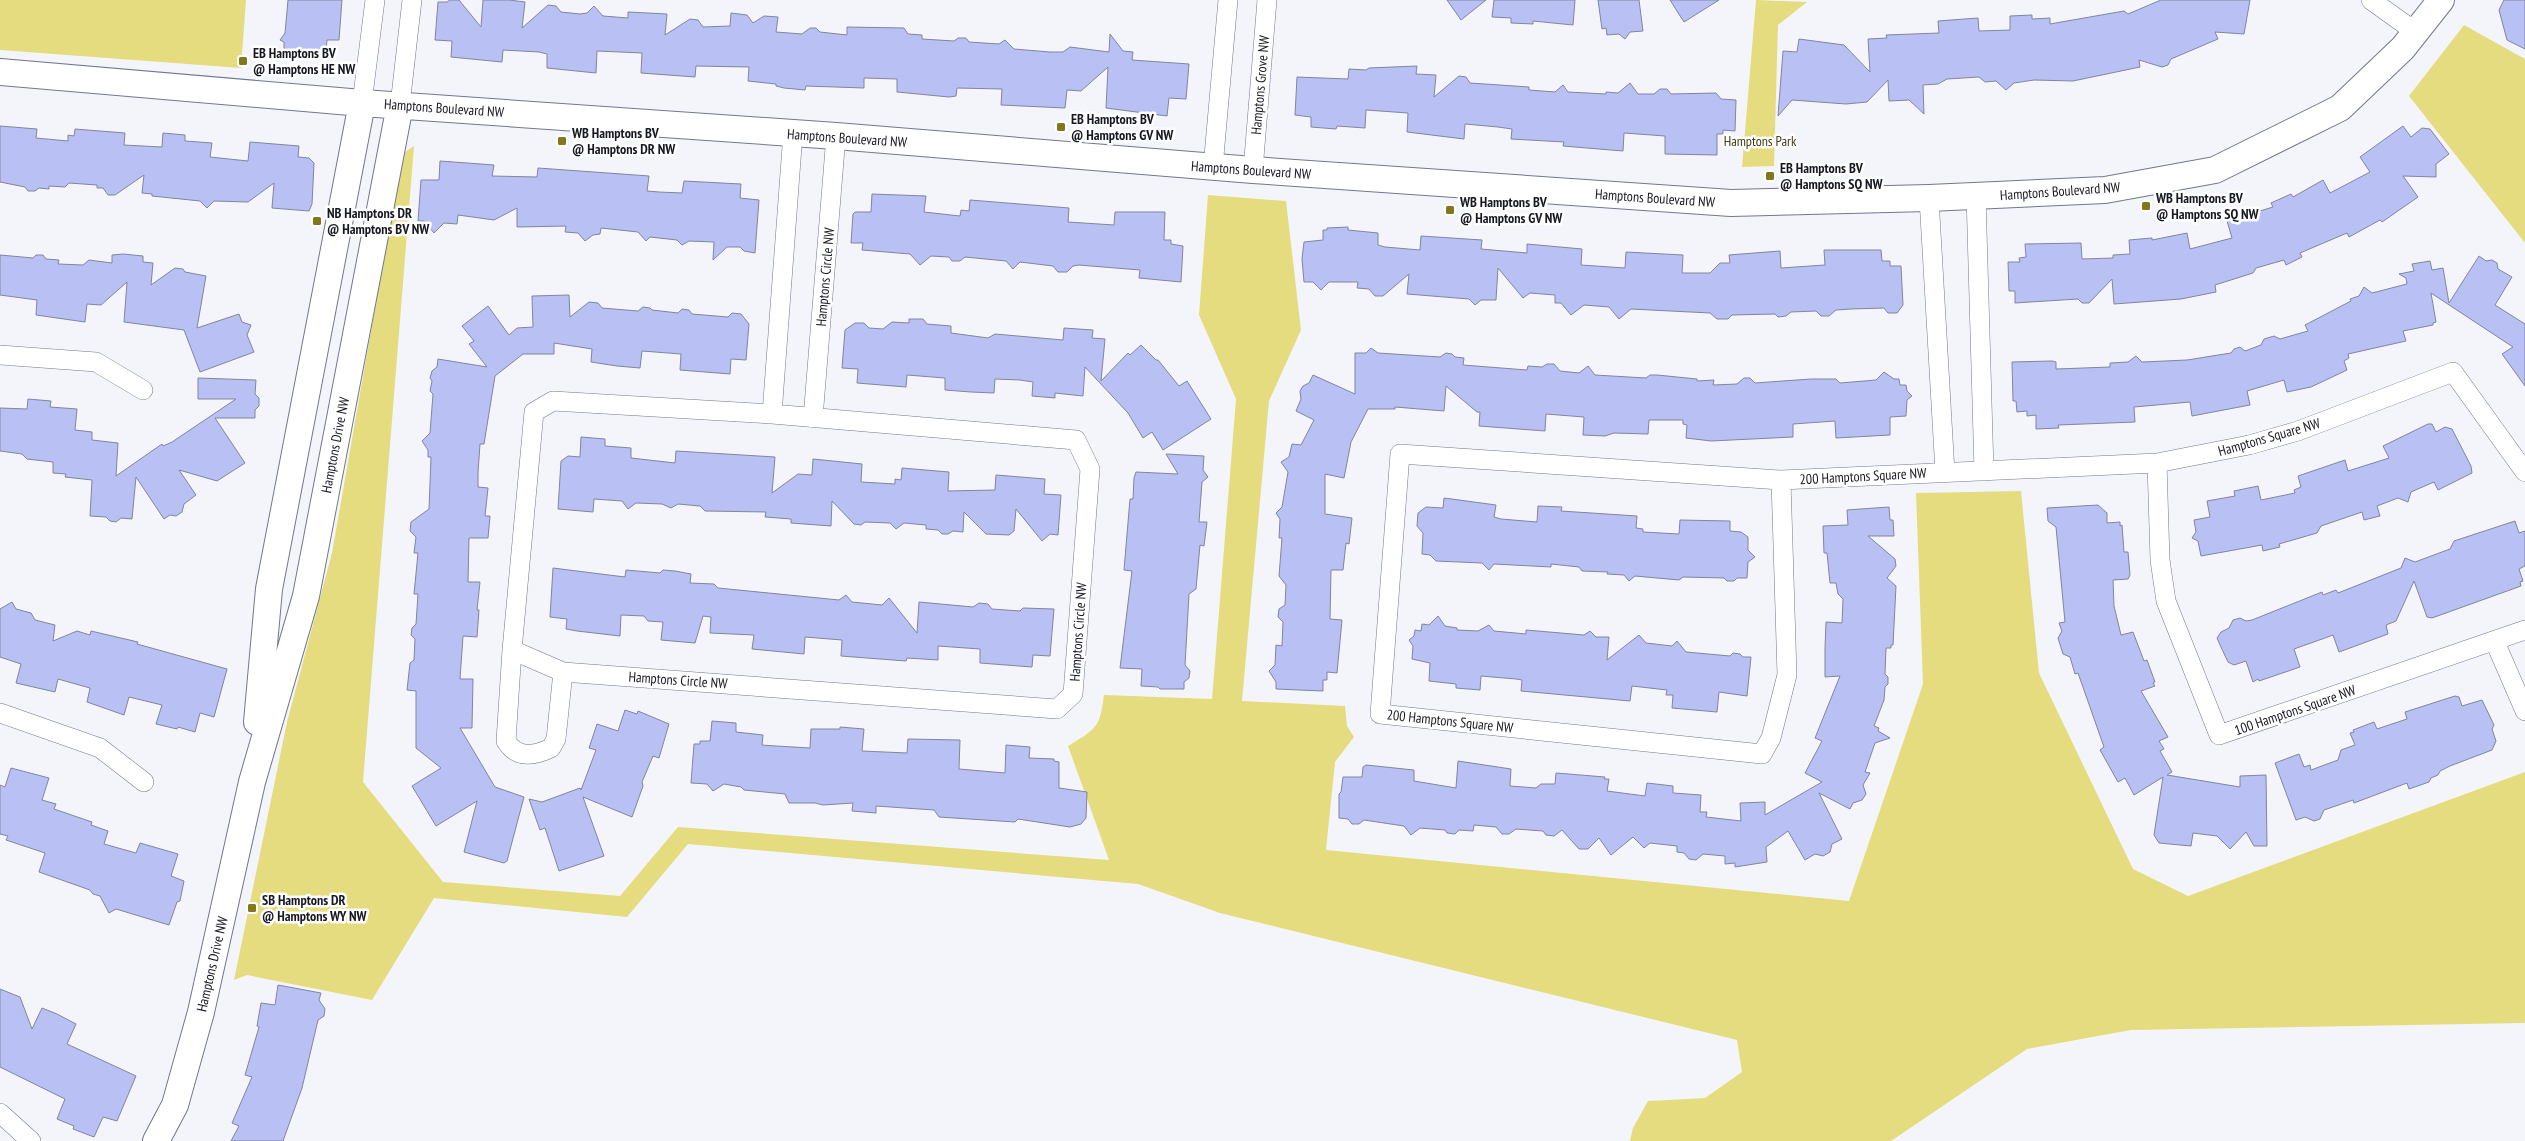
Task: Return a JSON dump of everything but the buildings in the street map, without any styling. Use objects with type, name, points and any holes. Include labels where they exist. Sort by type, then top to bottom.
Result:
[{"type":"street","points":[[362,102],[376,0]]},
{"type":"street","points":[[400,105],[412,0]]},
{"type":"street","points":[[1213,167],[1228,0]]},
{"type":"street","name":"Hamptons Grove NW","points":[[1253,170],[1267,0]]},
{"type":"street","points":[[2371,0],[2417,33]]},
{"type":"street","name":"Hamptons Boulevard NW","points":[[0,72],[400,105],[836,136],[1213,167],[1731,203],[1929,198],[2105,190],[2215,170],[2340,108],[2417,33],[2438,1]]},
{"type":"street","name":"Hamptons Drive NW","points":[[252,782],[269,589],[362,102]]},
{"type":"street","name":"Hamptons Drive NW","points":[[156,1141],[176,1105],[202,1012],[252,782],[306,596],[400,105]]},
{"type":"street","points":[[772,414],[793,133]]},
{"type":"street","name":"Hamptons Circle NW","points":[[813,418],[836,136]]},
{"type":"street","points":[[1976,195],[1984,471]]},
{"type":"street","points":[[1929,198],[1945,472]]},
{"type":"street","points":[[0,355],[96,362],[143,390]]},
{"type":"street","name":"Hamptons Square NW","points":[[1945,472],[2157,463],[2249,445],[2298,431],[2453,372],[2525,472]]},
{"type":"street","name":"Hamptons Circle NW","points":[[512,650],[563,672],[1058,709],[1074,694],[1090,469],[1076,440],[772,414],[553,401],[534,412],[512,650],[506,741],[510,748],[523,755],[532,755],[551,748],[556,739],[563,672]]},
{"type":"street","name":"200 Hamptons Square NW","points":[[1781,480],[1787,675],[1771,738],[1762,754],[1380,714],[1400,454],[1781,480],[1945,472]]},
{"type":"street","name":"100 Hamptons Square NW","points":[[2157,463],[2160,560],[2166,601],[2219,735],[2495,642],[2525,630]]},
{"type":"street","points":[[2495,642],[2525,711]]},
{"type":"street","points":[[0,713],[100,748],[144,782]]},
{"type":"street","points":[[0,1113],[30,1141]]},
{"type":"green space","points":[[0,0],[246,0],[241,68],[0,50]]},
{"type":"green space","name":"Hamptons Park","points":[[1756,0],[1807,2],[1778,25],[1774,166],[1742,167]]},
{"type":"green space","points":[[2464,25],[2525,59],[2525,243],[2409,96]]},
{"type":"green space","points":[[414,146],[363,782],[443,882],[620,896],[678,827],[1109,860],[1068,746],[1085,736],[1095,726],[1101,714],[1104,695],[1212,699],[1236,399],[1199,315],[1208,195],[1286,201],[1301,330],[1269,401],[1242,701],[1345,706],[1347,726],[1354,737],[1335,762],[1326,850],[1849,901],[1923,684],[1916,493],[2021,491],[2039,673],[2133,869],[2188,896],[2525,772],[2525,1023],[2131,1030],[2027,1049],[1891,1141],[1630,1141],[1633,1128],[1648,1101],[1705,1098],[1742,1072],[1737,1040],[1220,913],[1138,884],[688,844],[627,917],[434,898],[372,1000],[247,975],[234,980],[287,722],[332,553],[402,154]]},
{"type":"place","name":"EB Hamptons BV @ Hamptons HE NW","points":[[243,61]]},
{"type":"place","name":"EB Hamptons BV @ Hamptons GV NW","points":[[1061,127]]},
{"type":"place","name":"WB Hamptons BV @ Hamptons DR NW","points":[[562,141]]},
{"type":"place","name":"EB Hamptons BV @ Hamptons SQ NW","points":[[1770,176]]},
{"type":"place","name":"WB Hamptons BV @ Hamptons SQ NW","points":[[2146,206]]},
{"type":"place","name":"WB Hamptons BV @ Hamptons GV NW","points":[[1450,210]]},
{"type":"place","name":"NB Hamptons DR @ Hamptons BV NW","points":[[317,221]]},
{"type":"place","name":"SB Hamptons DR @ Hamptons WY NW","points":[[252,908]]}]
